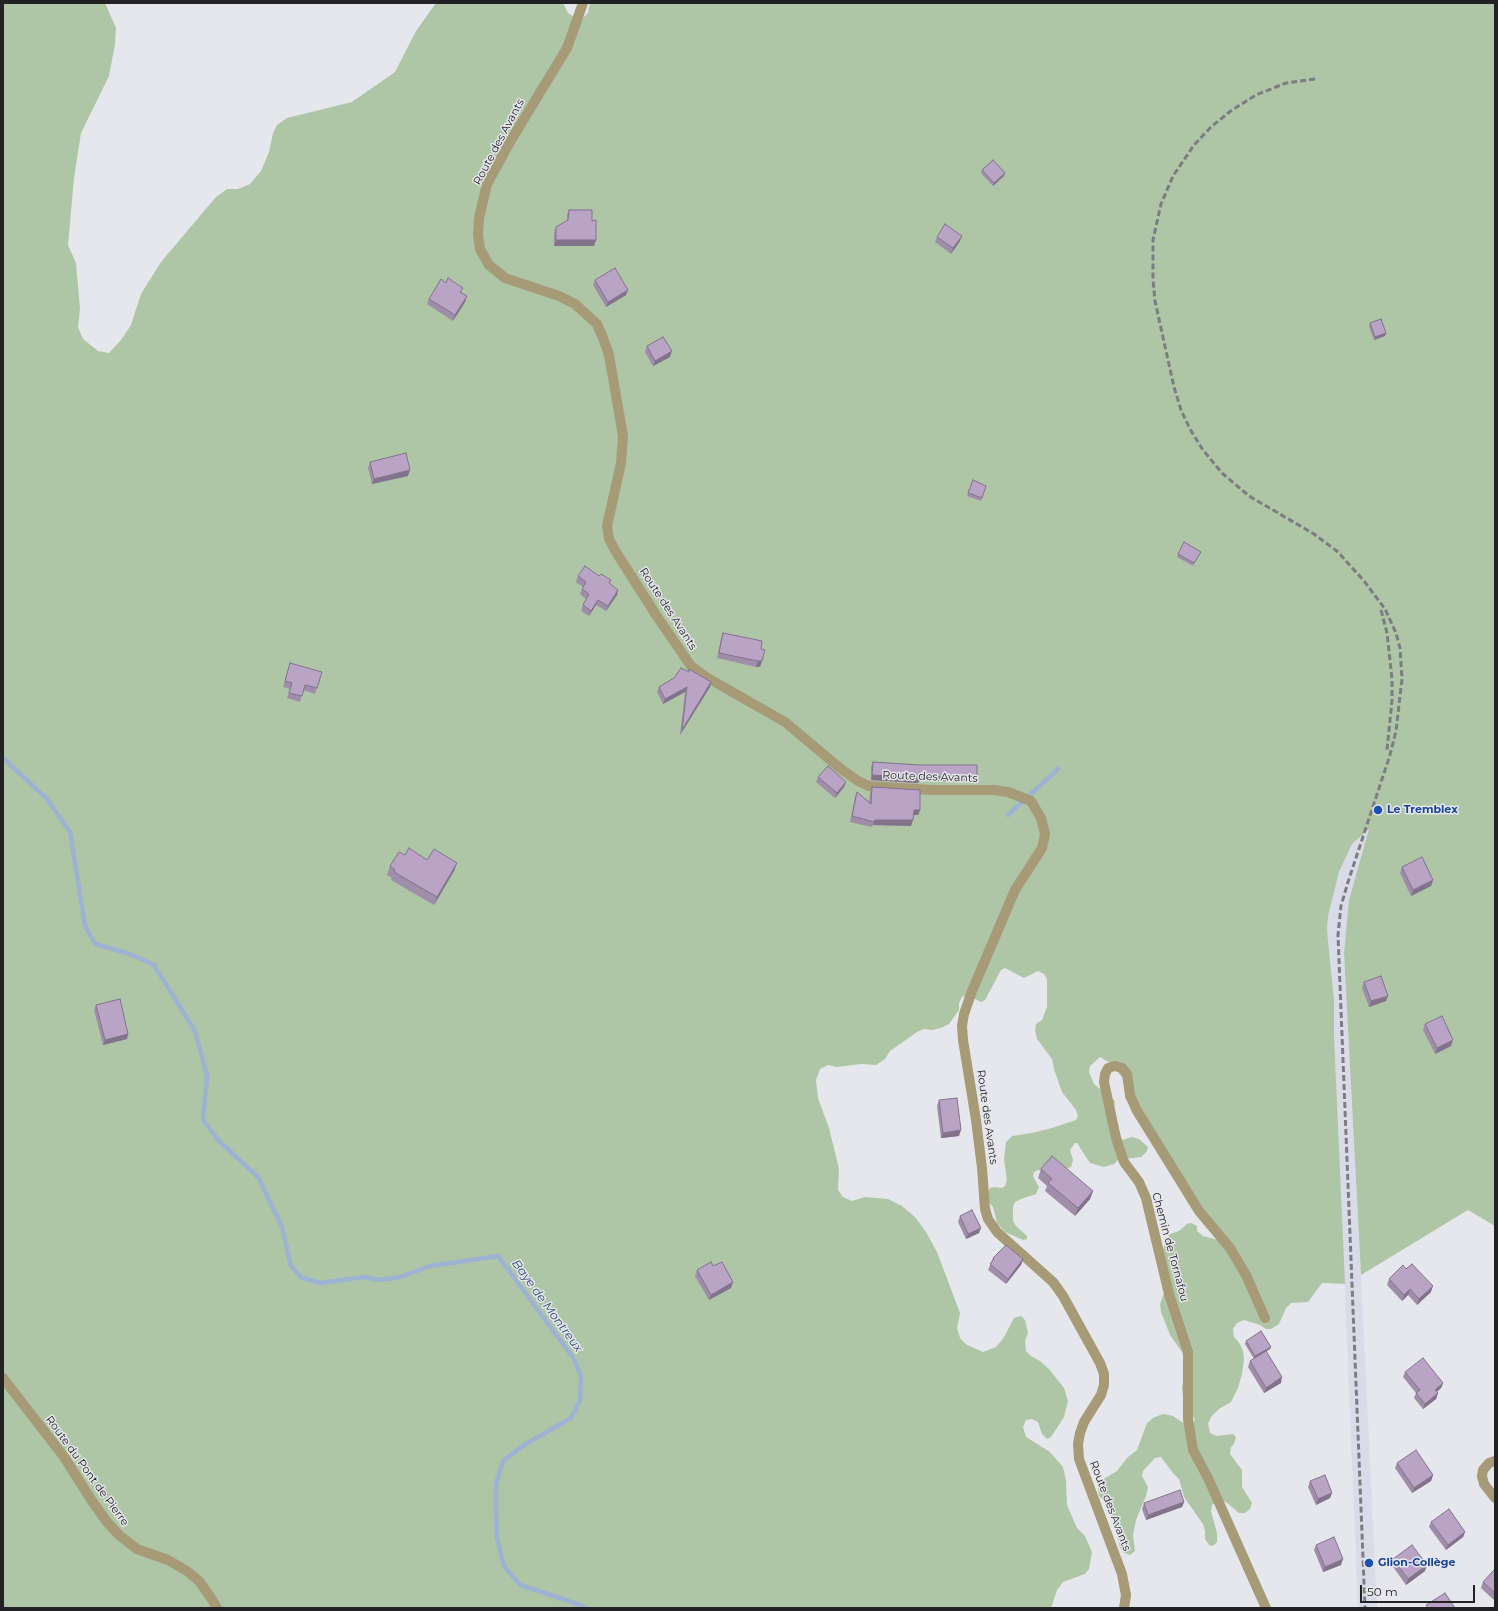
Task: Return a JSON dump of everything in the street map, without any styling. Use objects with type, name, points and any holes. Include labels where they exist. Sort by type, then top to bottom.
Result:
[{"type":"street","name":"Route des Avants","points":[[583,3],[567,48],[510,142],[487,184],[481,206],[478,235],[480,249],[489,266],[505,278],[559,296],[575,304],[597,324],[609,355],[623,436],[621,463],[607,526],[609,538],[616,552],[682,655],[691,666],[706,677],[785,722],[841,769],[858,780],[876,787],[932,790],[994,790],[1008,792],[1031,801],[1041,818],[1045,834],[1042,848],[1015,890],[972,991],[964,1014],[962,1026],[963,1040],[976,1120],[982,1168],[984,1202],[988,1219],[997,1232],[1053,1282],[1074,1316],[1100,1363],[1104,1374],[1104,1385],[1101,1395],[1084,1422],[1078,1444],[1080,1459],[1122,1574],[1126,1595],[1124,1608]]},
{"type":"street","name":"Chemin de Tornafou","points":[[1265,1318],[1246,1275],[1230,1248],[1199,1211],[1136,1108],[1130,1095],[1127,1074],[1122,1068],[1115,1066],[1108,1068],[1105,1074],[1104,1082],[1116,1138],[1124,1162],[1139,1182],[1146,1198],[1169,1294],[1188,1352],[1188,1419],[1193,1450],[1208,1478],[1266,1608]]},
{"type":"street","name":"Route du Pont de Pierre","points":[[3,1378],[64,1457],[92,1501],[107,1522],[119,1535],[137,1549],[168,1560],[187,1571],[199,1581],[217,1608]]},
{"type":"street","points":[[1495,1461],[1489,1463],[1483,1470],[1482,1476],[1484,1484],[1495,1498]]},
{"type":"shaded area","points":[[1370,829],[1349,900],[1344,953],[1377,1608],[1358,1608],[1334,1034],[1334,1000],[1327,930],[1328,916],[1339,872],[1352,844]]},
{"type":"green space","points":[[3,3],[105,3],[116,28],[115,44],[109,76],[81,133],[74,178],[68,245],[76,263],[80,309],[78,327],[83,339],[98,351],[109,353],[121,340],[131,325],[141,294],[161,262],[216,197],[227,189],[238,189],[250,184],[261,171],[269,152],[273,133],[277,125],[287,118],[352,102],[395,72],[416,31],[436,3],[563,3],[568,13],[574,17],[583,18],[588,13],[590,3],[1495,3],[1495,1226],[1468,1210],[1361,1275],[1344,953],[1349,900],[1369,829],[1352,844],[1339,872],[1328,916],[1327,930],[1334,1000],[1334,1034],[1345,1284],[1322,1283],[1308,1302],[1291,1303],[1286,1308],[1279,1324],[1271,1329],[1266,1329],[1260,1325],[1244,1320],[1237,1323],[1233,1329],[1234,1337],[1240,1344],[1243,1351],[1244,1359],[1242,1374],[1238,1388],[1231,1402],[1219,1409],[1211,1417],[1208,1424],[1210,1433],[1217,1436],[1233,1434],[1236,1437],[1234,1444],[1231,1447],[1230,1454],[1242,1470],[1242,1487],[1252,1503],[1250,1509],[1245,1513],[1239,1513],[1221,1500],[1212,1505],[1211,1511],[1217,1533],[1217,1542],[1213,1546],[1209,1545],[1205,1539],[1203,1524],[1184,1497],[1179,1479],[1161,1457],[1155,1458],[1143,1471],[1142,1476],[1148,1487],[1136,1520],[1133,1535],[1135,1551],[1130,1555],[1124,1553],[1120,1548],[1113,1518],[1103,1500],[1099,1496],[1098,1488],[1102,1480],[1117,1471],[1128,1457],[1137,1450],[1147,1423],[1153,1418],[1163,1414],[1173,1416],[1185,1424],[1193,1423],[1195,1420],[1183,1397],[1182,1388],[1184,1360],[1182,1352],[1170,1335],[1161,1312],[1160,1304],[1168,1282],[1162,1254],[1166,1239],[1170,1234],[1179,1231],[1187,1224],[1191,1223],[1197,1226],[1197,1231],[1203,1236],[1218,1240],[1134,1116],[1134,1111],[1125,1098],[1125,1085],[1122,1077],[1110,1063],[1100,1057],[1090,1066],[1089,1072],[1094,1084],[1115,1101],[1113,1116],[1122,1140],[1132,1137],[1139,1139],[1148,1147],[1147,1151],[1141,1157],[1118,1160],[1114,1164],[1104,1167],[1090,1163],[1077,1143],[1075,1143],[1070,1150],[1073,1160],[1071,1167],[1051,1173],[1038,1170],[1034,1172],[1033,1176],[1039,1187],[1036,1194],[1015,1202],[1013,1207],[1013,1221],[1016,1226],[1027,1236],[1027,1239],[1023,1240],[1005,1232],[997,1223],[993,1207],[988,1201],[988,1192],[990,1188],[1002,1188],[1005,1186],[1007,1180],[1004,1159],[1006,1142],[1012,1136],[1052,1128],[1076,1120],[1078,1116],[1076,1110],[1062,1092],[1052,1059],[1037,1039],[1035,1030],[1036,1024],[1042,1020],[1047,1007],[1047,979],[1044,974],[1038,971],[1024,978],[1005,968],[1001,970],[985,1000],[981,1002],[967,995],[962,997],[959,1003],[959,1010],[949,1024],[941,1028],[932,1030],[924,1029],[917,1032],[890,1051],[885,1059],[876,1065],[861,1064],[837,1067],[828,1065],[820,1069],[816,1080],[818,1098],[829,1128],[839,1169],[838,1190],[843,1197],[852,1201],[865,1197],[888,1199],[902,1206],[915,1217],[926,1232],[937,1252],[960,1313],[957,1328],[960,1338],[967,1345],[983,1352],[996,1347],[1003,1339],[1014,1318],[1021,1316],[1025,1320],[1028,1333],[1025,1341],[1026,1351],[1049,1369],[1064,1388],[1068,1401],[1064,1417],[1051,1437],[1047,1439],[1042,1434],[1038,1422],[1032,1419],[1026,1420],[1023,1427],[1026,1437],[1050,1452],[1063,1467],[1066,1481],[1067,1505],[1077,1528],[1085,1536],[1092,1552],[1089,1569],[1085,1574],[1063,1582],[1057,1590],[1051,1608],[3,1608]]},
{"type":"building","points":[[993,160],[1005,173],[994,183],[982,170]]},
{"type":"building","points":[[569,210],[592,210],[592,221],[596,220],[596,240],[556,240],[556,227],[568,220]]},
{"type":"building","points":[[945,224],[962,236],[953,248],[937,237]]},
{"type":"building","points":[[615,268],[628,290],[608,302],[595,280]]},
{"type":"building","points":[[448,278],[463,288],[460,292],[467,296],[455,315],[429,299],[441,279],[446,283]]},
{"type":"building","points":[[1381,319],[1386,333],[1375,337],[1370,323]]},
{"type":"building","points":[[663,337],[672,351],[655,361],[647,346]]},
{"type":"building","points":[[406,453],[410,470],[374,479],[370,462]]},
{"type":"building","points":[[973,480],[986,486],[982,498],[968,493]]},
{"type":"building","points":[[1184,542],[1201,552],[1194,563],[1178,554]]},
{"type":"building","points":[[585,566],[599,576],[601,574],[611,580],[609,583],[618,590],[608,606],[598,600],[591,611],[583,605],[589,594],[582,589],[586,582],[578,576]]},
{"type":"building","points":[[723,633],[762,641],[761,649],[765,650],[762,661],[719,653]]},
{"type":"building","points":[[290,663],[322,672],[317,688],[305,685],[302,696],[289,693],[292,683],[285,681]]},
{"type":"building","points":[[681,668],[689,672],[689,669],[711,682],[682,730],[687,687],[665,699],[659,687],[674,678]]},
{"type":"building","points":[[873,762],[919,765],[977,765],[977,776],[920,778],[872,775]]},
{"type":"building","points":[[828,766],[846,782],[837,793],[818,777]]},
{"type":"building","points":[[872,787],[920,790],[920,810],[914,810],[913,820],[875,820],[874,822],[852,816],[857,792],[871,804]]},
{"type":"building","points":[[409,848],[427,860],[434,849],[457,863],[437,897],[394,872],[395,870],[390,866],[399,852],[405,855]]},
{"type":"building","points":[[1422,857],[1433,880],[1413,890],[1402,867]]},
{"type":"building","points":[[1381,976],[1388,996],[1371,1001],[1364,982]]},
{"type":"building","points":[[120,999],[128,1034],[105,1040],[96,1005]]},
{"type":"building","points":[[1442,1016],[1453,1040],[1437,1048],[1425,1024]]},
{"type":"building","points":[[957,1098],[961,1130],[943,1133],[939,1100]]},
{"type":"building","points":[[1052,1156],[1093,1191],[1078,1208],[1048,1183],[1052,1179],[1041,1169]]},
{"type":"building","points":[[972,1210],[981,1228],[968,1234],[960,1216]]},
{"type":"building","points":[[1006,1245],[1023,1259],[1008,1279],[990,1264],[994,1259],[993,1258]]},
{"type":"building","points":[[711,1262],[713,1266],[722,1262],[733,1282],[711,1295],[697,1270]]},
{"type":"building","points":[[1412,1264],[1433,1286],[1419,1299],[1410,1289],[1404,1295],[1389,1279],[1403,1265],[1406,1269]]},
{"type":"building","points":[[1261,1331],[1271,1347],[1255,1356],[1246,1341]]},
{"type":"building","points":[[1266,1351],[1282,1377],[1266,1388],[1250,1361]]},
{"type":"building","points":[[1423,1358],[1443,1383],[1435,1390],[1438,1393],[1425,1404],[1416,1393],[1420,1390],[1405,1372]]},
{"type":"building","points":[[1416,1450],[1433,1475],[1414,1488],[1397,1463]]},
{"type":"building","points":[[1325,1475],[1332,1493],[1318,1499],[1310,1481]]},
{"type":"building","points":[[1180,1490],[1184,1502],[1148,1515],[1144,1503]]},
{"type":"building","points":[[1449,1509],[1465,1532],[1448,1545],[1431,1522]]},
{"type":"building","points":[[1334,1537],[1343,1559],[1325,1567],[1316,1545]]},
{"type":"building","points":[[1412,1545],[1427,1565],[1408,1579],[1393,1559]]},
{"type":"building","points":[[1495,1569],[1495,1593],[1483,1582]]},
{"type":"building","points":[[1445,1593],[1455,1608],[1428,1608],[1426,1605]]},
{"type":"waterway","name":"Baye de Montreux","points":[[3,758],[47,799],[70,832],[85,926],[95,944],[130,954],[154,965],[195,1031],[207,1076],[203,1120],[219,1141],[258,1177],[282,1227],[291,1266],[302,1278],[321,1283],[363,1277],[379,1280],[400,1277],[430,1266],[498,1256],[574,1359],[581,1376],[580,1401],[571,1418],[524,1445],[503,1461],[496,1484],[497,1538],[504,1566],[520,1585],[587,1608]]},
{"type":"waterway","points":[[1008,815],[1058,769]]},
{"type":"railway","points":[[1315,79],[1286,83],[1256,95],[1232,110],[1211,127],[1194,145],[1173,176],[1161,204],[1153,240],[1153,279],[1155,301],[1174,387],[1181,410],[1190,429],[1203,450],[1222,473],[1249,496],[1314,534],[1338,552],[1364,581],[1385,609],[1396,633],[1400,648],[1402,679],[1396,731],[1390,755],[1341,906],[1338,935],[1365,1608]]},
{"type":"railway","points":[[1381,610],[1387,633],[1392,679],[1392,700],[1387,750]]},
{"type":"place","name":"Le Tremblex","points":[[1378,810]]},
{"type":"place","name":"Glion-Collège","points":[[1369,1563]]}]
